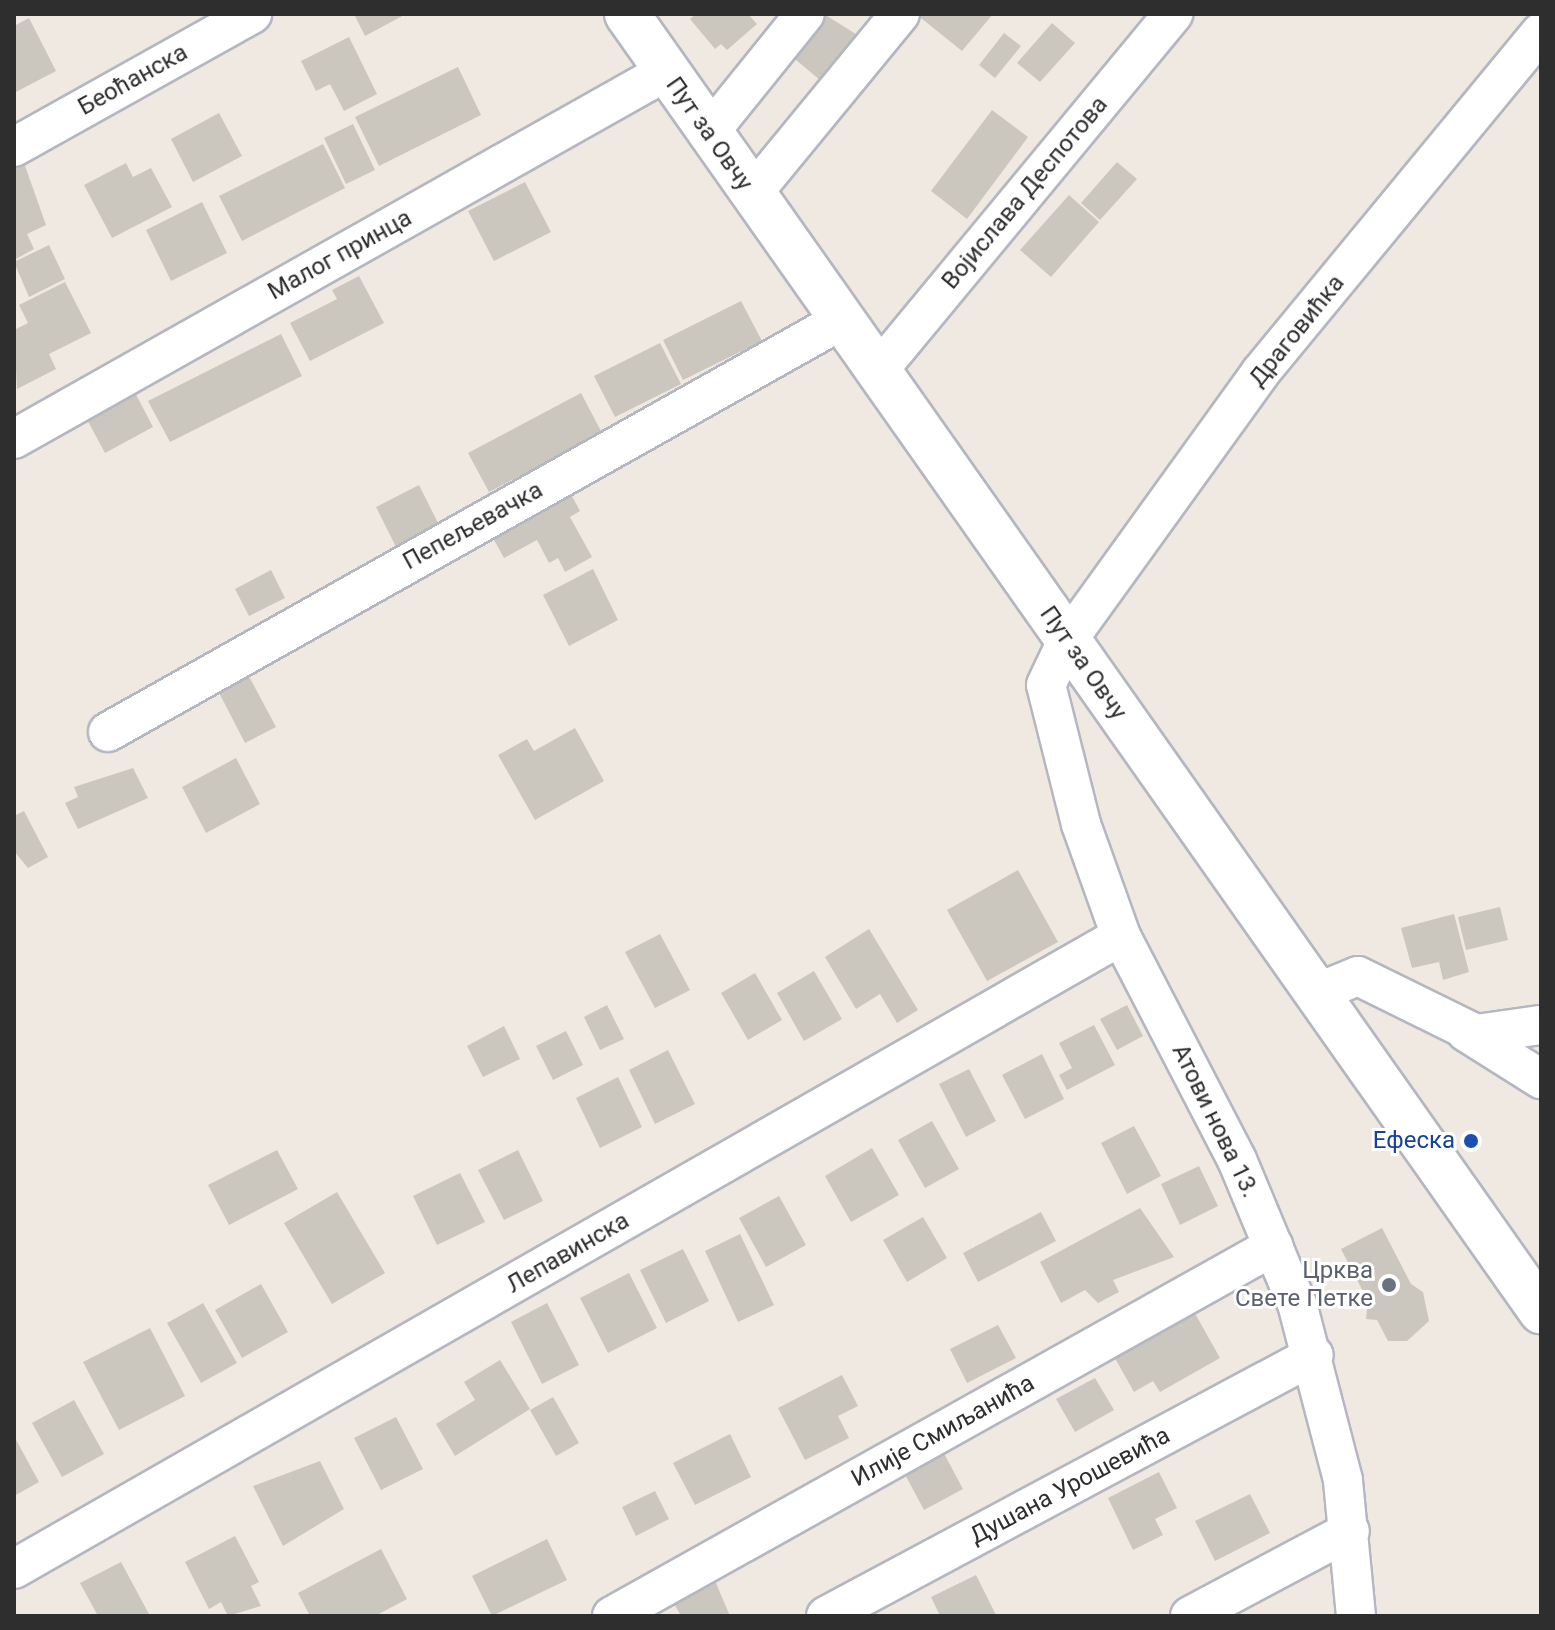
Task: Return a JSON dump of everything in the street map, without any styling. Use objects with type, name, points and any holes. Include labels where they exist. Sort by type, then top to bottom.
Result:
[{"type":"street","name":"Беоћанска","points":[[14,147],[252,14]]},
{"type":"street","name":"Пут за Овчу","points":[[627,14],[708,134],[1541,1311]]},
{"type":"street","points":[[708,134],[805,14]]},
{"type":"street","points":[[752,194],[900,14]]},
{"type":"street","name":"Војислава Деспотова","points":[[877,372],[1173,14]]},
{"type":"street","name":"Драговићка","points":[[1067,641],[1260,373],[1541,32]]},
{"type":"street","name":"Малог принца","points":[[14,439],[665,72]]},
{"type":"street","name":"Пепељевачка","points":[[108,732],[840,321]]},
{"type":"street","name":"Атови нова 13.","points":[[1067,641],[1050,665],[1049,709],[1121,936],[1274,1246],[1314,1355],[1350,1531],[1356,1616]]},
{"type":"street","name":"Лепавинска","points":[[14,1569],[1121,936]]},
{"type":"street","points":[[1316,993],[1358,976],[1463,1030],[1541,1079]]},
{"type":"street","points":[[1463,1030],[1489,1036],[1541,1025]]},
{"type":"street","name":"Илије Смиљанића","points":[[612,1616],[1274,1246]]},
{"type":"street","name":"Душана Урошевића","points":[[826,1616],[1314,1355]]},
{"type":"street","points":[[1190,1616],[1350,1531]]},
{"type":"building","points":[[354,14],[406,14],[365,36]]},
{"type":"building","points":[[696,14],[748,14],[757,24],[727,50],[721,44],[715,49],[690,19]]},
{"type":"building","points":[[824,14],[859,36],[821,81],[789,54]]},
{"type":"building","points":[[916,14],[993,14],[962,51]]},
{"type":"building","points":[[29,18],[56,71],[14,93],[14,26]]},
{"type":"building","points":[[1052,23],[1075,43],[1040,82],[1017,63]]},
{"type":"building","points":[[1004,33],[1021,46],[995,78],[979,65]]},
{"type":"building","points":[[349,37],[377,94],[344,111],[330,84],[316,91],[301,61]]},
{"type":"building","points":[[458,67],[481,115],[379,166],[355,117]]},
{"type":"building","points":[[992,110],[1028,137],[967,219],[931,191]]},
{"type":"building","points":[[219,113],[242,156],[193,182],[171,139]]},
{"type":"building","points":[[353,124],[375,170],[346,184],[324,138]]},
{"type":"building","points":[[323,144],[345,188],[242,241],[219,196]]},
{"type":"building","points":[[1117,162],[1137,179],[1100,220],[1081,203]]},
{"type":"building","points":[[24,163],[46,225],[27,234],[34,249],[14,260],[14,167]]},
{"type":"building","points":[[126,163],[133,177],[151,168],[172,207],[112,238],[84,185]]},
{"type":"building","points":[[525,182],[551,232],[494,261],[468,211]]},
{"type":"building","points":[[1069,195],[1099,222],[1051,277],[1020,250]]},
{"type":"building","points":[[202,202],[227,253],[171,281],[146,230]]},
{"type":"building","points":[[49,245],[65,279],[29,297],[14,262]]},
{"type":"building","points":[[359,276],[384,323],[310,361],[290,323],[337,299],[332,290]]},
{"type":"building","points":[[65,282],[91,333],[49,354],[56,369],[17,389],[14,330],[28,323],[19,305]]},
{"type":"building","points":[[741,301],[762,341],[683,380],[663,340]]},
{"type":"building","points":[[281,334],[302,376],[170,442],[148,401]]},
{"type":"building","points":[[660,343],[681,384],[615,417],[594,376]]},
{"type":"building","points":[[131,385],[153,427],[105,453],[83,412]]},
{"type":"building","points":[[581,393],[602,433],[489,492],[468,453]]},
{"type":"building","points":[[419,485],[439,525],[396,547],[376,507]]},
{"type":"building","points":[[567,487],[580,511],[570,517],[592,557],[565,572],[558,558],[549,563],[537,540],[504,558],[488,529]]},
{"type":"building","points":[[593,569],[618,620],[569,646],[543,595]]},
{"type":"building","points":[[271,570],[285,598],[249,616],[235,589]]},
{"type":"building","points":[[245,669],[276,727],[245,743],[215,685]]},
{"type":"building","points":[[575,728],[604,781],[535,820],[498,755],[527,739],[534,751]]},
{"type":"building","points":[[236,758],[260,804],[206,833],[182,787]]},
{"type":"building","points":[[133,768],[148,798],[78,829],[65,803],[78,797],[74,787]]},
{"type":"building","points":[[24,811],[48,857],[28,868],[14,851],[14,816]]},
{"type":"building","points":[[1018,870],[1058,942],[987,981],[947,910]]},
{"type":"building","points":[[1500,907],[1508,940],[1466,950],[1458,917]]},
{"type":"building","points":[[1454,914],[1469,972],[1443,980],[1439,962],[1412,968],[1401,928]]},
{"type":"building","points":[[869,929],[918,1010],[897,1023],[880,994],[856,1009],[825,957]]},
{"type":"building","points":[[660,934],[690,990],[655,1008],[625,952]]},
{"type":"building","points":[[814,971],[842,1019],[804,1041],[777,993]]},
{"type":"building","points":[[755,973],[782,1020],[748,1040],[721,993]]},
{"type":"building","points":[[607,1005],[624,1039],[600,1050],[584,1017]]},
{"type":"building","points":[[1127,1005],[1143,1036],[1117,1050],[1100,1019]]},
{"type":"building","points":[[1094,1025],[1115,1065],[1067,1090],[1059,1075],[1072,1068],[1059,1043]]},
{"type":"building","points":[[504,1026],[520,1059],[483,1077],[467,1046]]},
{"type":"building","points":[[566,1031],[583,1065],[553,1080],[536,1046]]},
{"type":"building","points":[[668,1050],[695,1104],[655,1124],[629,1070]]},
{"type":"building","points":[[1042,1054],[1064,1099],[1025,1119],[1002,1075]]},
{"type":"building","points":[[969,1069],[996,1121],[966,1137],[939,1084]]},
{"type":"building","points":[[618,1077],[642,1127],[600,1148],[576,1098]]},
{"type":"building","points":[[932,1121],[959,1169],[925,1188],[898,1140]]},
{"type":"building","points":[[1134,1126],[1161,1176],[1127,1194],[1101,1143]]},
{"type":"building","points":[[872,1148],[899,1195],[851,1222],[825,1176]]},
{"type":"building","points":[[277,1150],[298,1189],[229,1225],[208,1185]]},
{"type":"building","points":[[518,1150],[543,1201],[504,1220],[478,1170]]},
{"type":"building","points":[[1199,1166],[1218,1206],[1180,1225],[1161,1184]]},
{"type":"building","points":[[460,1173],[485,1222],[437,1245],[413,1196]]},
{"type":"building","points":[[337,1192],[385,1273],[332,1304],[284,1223]]},
{"type":"building","points":[[779,1196],[806,1245],[766,1267],[739,1218]]},
{"type":"building","points":[[1140,1208],[1174,1257],[1113,1280],[1119,1292],[1098,1303],[1085,1290],[1061,1303],[1040,1262]]},
{"type":"building","points":[[1041,1212],[1056,1241],[978,1282],[963,1253]]},
{"type":"building","points":[[923,1217],[947,1258],[907,1282],[883,1240]]},
{"type":"building","name":"Црква Свете Петке","points":[[1382,1228],[1411,1284],[1423,1292],[1429,1321],[1407,1341],[1388,1341],[1377,1320],[1366,1319],[1368,1301],[1341,1249]]},
{"type":"building","points":[[740,1234],[774,1305],[738,1322],[705,1251]]},
{"type":"building","points":[[683,1249],[709,1301],[666,1323],[640,1270]]},
{"type":"building","points":[[629,1273],[657,1328],[608,1353],[580,1298]]},
{"type":"building","points":[[261,1284],[288,1332],[242,1358],[215,1310]]},
{"type":"building","points":[[1188,1301],[1220,1358],[1160,1392],[1153,1381],[1134,1392],[1112,1353]]},
{"type":"building","points":[[203,1303],[237,1363],[201,1383],[167,1323]]},
{"type":"building","points":[[547,1303],[579,1365],[542,1384],[511,1322]]},
{"type":"building","points":[[998,1325],[1016,1358],[967,1383],[950,1349]]},
{"type":"building","points":[[150,1328],[185,1396],[119,1430],[83,1362]]},
{"type":"building","points":[[500,1360],[530,1409],[455,1456],[436,1424],[475,1400],[464,1382]]},
{"type":"building","points":[[842,1375],[858,1406],[838,1416],[849,1438],[805,1460],[778,1408]]},
{"type":"building","points":[[1095,1378],[1114,1410],[1075,1432],[1056,1399]]},
{"type":"building","points":[[553,1397],[579,1443],[556,1456],[530,1410]]},
{"type":"building","points":[[74,1400],[104,1454],[62,1477],[32,1423]]},
{"type":"building","points":[[396,1417],[423,1469],[381,1490],[354,1438]]},
{"type":"building","points":[[730,1434],[751,1477],[695,1505],[673,1463]]},
{"type":"building","points":[[14,1436],[39,1482],[14,1496]]},
{"type":"building","points":[[940,1446],[963,1489],[924,1510],[901,1467]]},
{"type":"building","points":[[320,1461],[344,1509],[283,1546],[253,1486]]},
{"type":"building","points":[[1159,1472],[1177,1508],[1155,1519],[1163,1535],[1133,1550],[1108,1498]]},
{"type":"building","points":[[655,1491],[669,1519],[636,1536],[622,1507]]},
{"type":"building","points":[[1250,1494],[1270,1533],[1215,1561],[1195,1521]]},
{"type":"building","points":[[235,1536],[259,1582],[251,1586],[261,1606],[228,1616],[221,1602],[209,1609],[185,1562]]},
{"type":"building","points":[[547,1539],[567,1580],[492,1616],[472,1576]]},
{"type":"building","points":[[381,1549],[407,1599],[375,1616],[310,1616],[298,1593]]},
{"type":"building","points":[[121,1562],[150,1616],[98,1616],[80,1583]]},
{"type":"building","points":[[710,1569],[730,1616],[681,1616],[668,1593]]},
{"type":"building","points":[[976,1575],[996,1615],[940,1616],[931,1597]]},
{"type":"place","name":"Ефеска","points":[[1471,1141]]},
{"type":"place","name":"Црква Свете Петке","points":[[1389,1285]]}]
